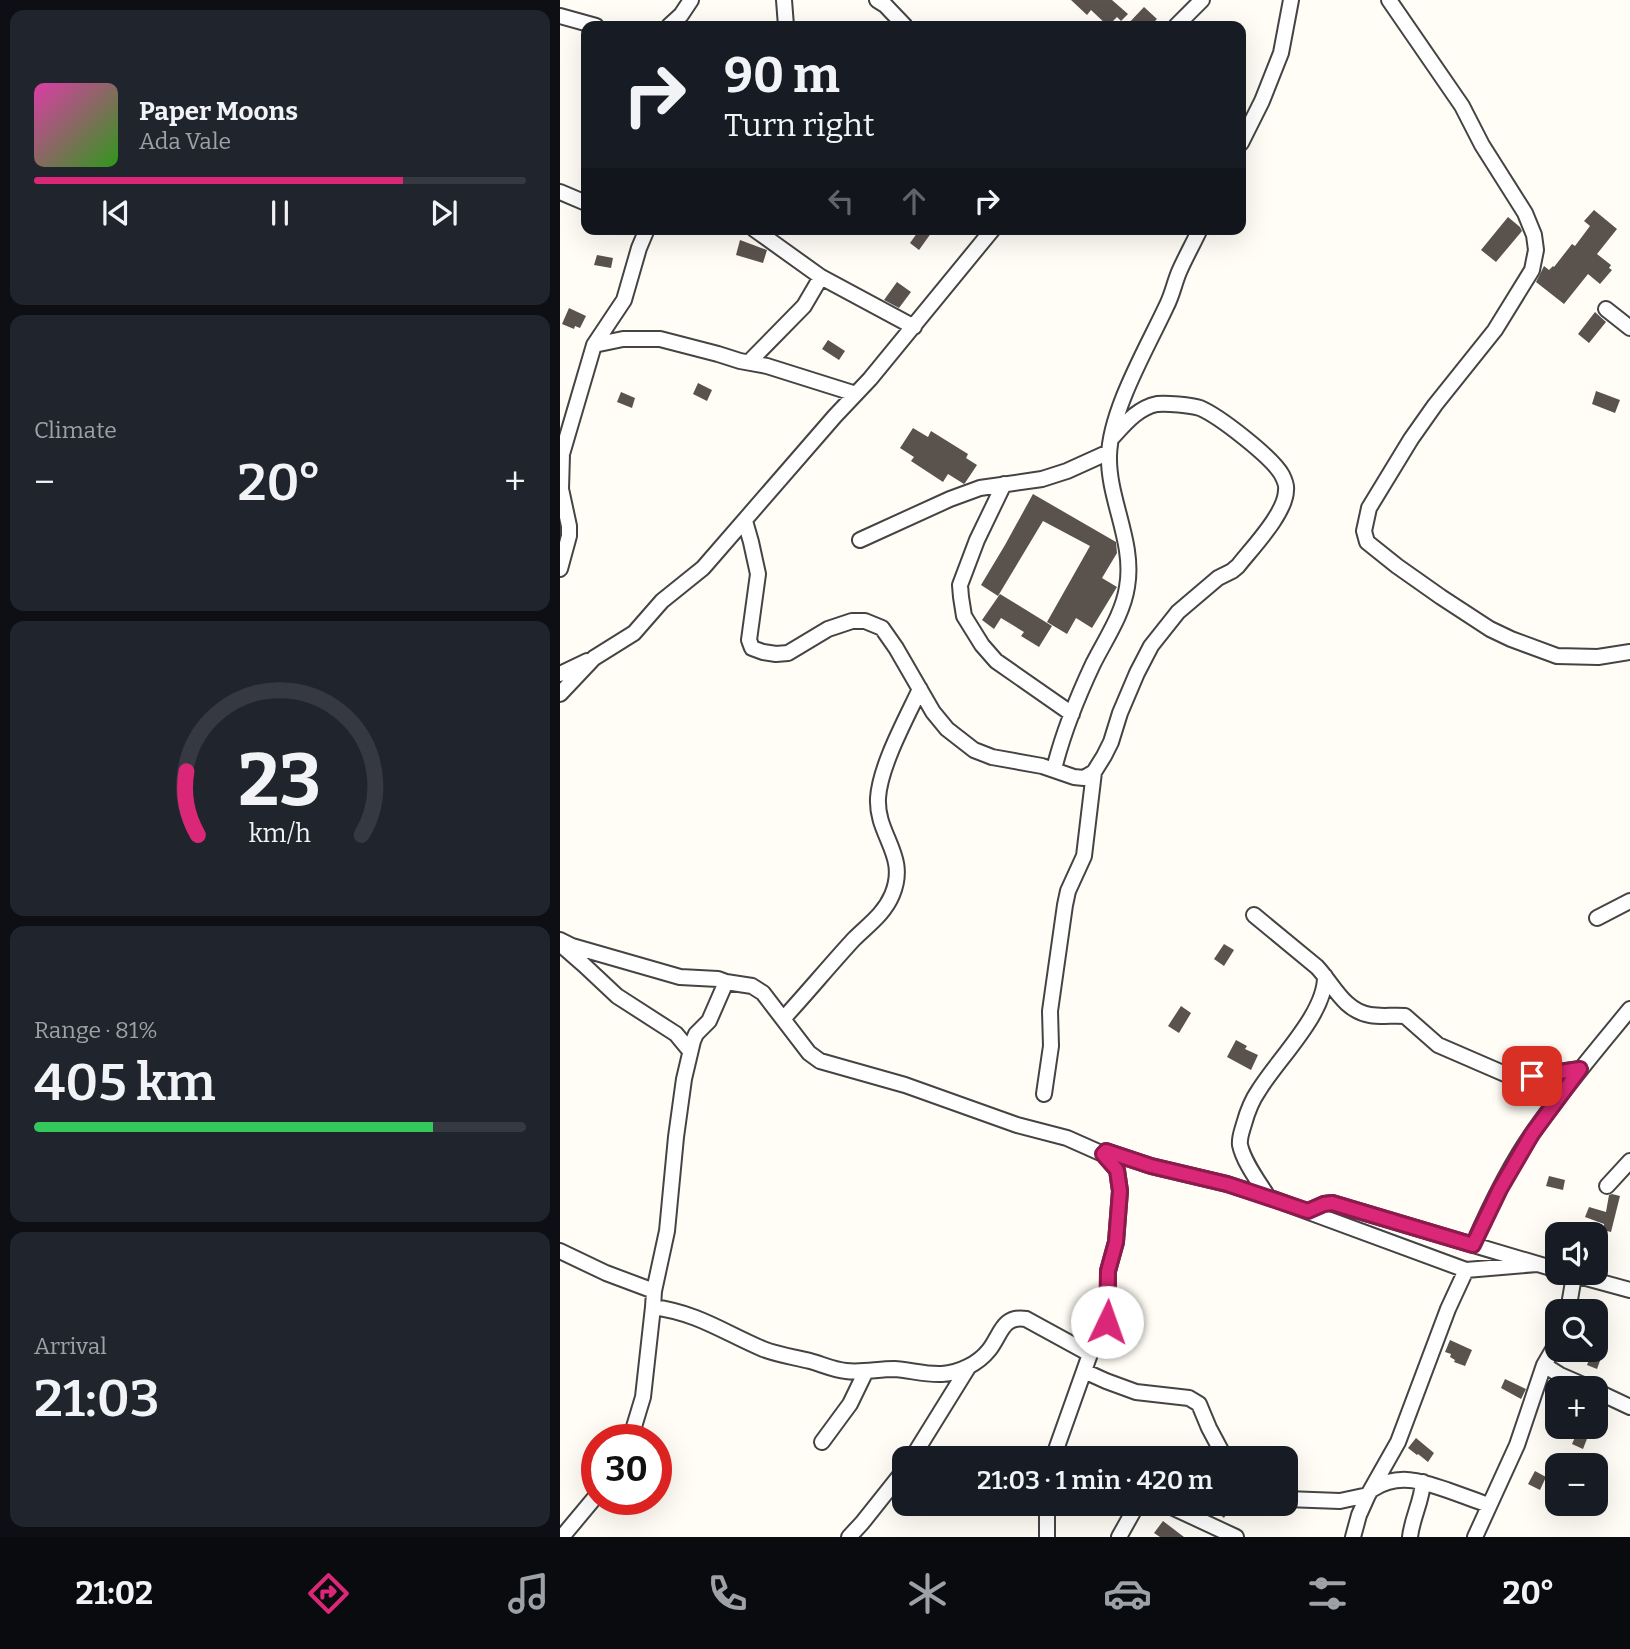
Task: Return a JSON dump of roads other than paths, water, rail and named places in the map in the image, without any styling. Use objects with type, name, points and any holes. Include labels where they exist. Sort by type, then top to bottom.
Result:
[{"type":"street","points":[[674,21],[691,0]]},
{"type":"street","points":[[784,0],[786,21]]},
{"type":"street","points":[[877,0],[900,21]]},
{"type":"street","points":[[1181,21],[1202,0]]},
{"type":"street","points":[[1246,132],[1262,102],[1281,53],[1291,0]]},
{"type":"street","points":[[1390,0],[1462,106],[1482,145],[1525,213],[1534,235],[1536,250],[1532,270],[1495,330],[1435,405],[1369,508],[1364,531],[1367,542],[1441,597],[1490,629],[1511,639],[1558,656],[1598,657],[1630,652]]},
{"type":"street","points":[[560,16],[581,22]]},
{"type":"street","points":[[560,192],[581,201]]},
{"type":"street","points":[[560,569],[569,536],[561,489],[562,454],[594,345],[624,300],[644,235]]},
{"type":"street","points":[[762,235],[821,278],[914,327]]},
{"type":"street","points":[[560,674],[634,634],[662,601],[703,568],[870,379],[988,235]]},
{"type":"street","points":[[1054,769],[1065,730],[1127,588],[1128,550],[1116,500],[1110,446],[1124,397],[1197,235]]},
{"type":"street","points":[[752,359],[804,306],[821,278]]},
{"type":"street","points":[[1606,309],[1630,328]]},
{"type":"street","points":[[594,345],[623,339],[660,339],[767,366],[856,394]]},
{"type":"street","points":[[860,540],[980,488],[1042,479],[1067,471],[1110,446],[1133,416],[1155,405],[1198,407],[1221,420],[1263,453],[1281,473],[1286,490],[1285,498],[1273,523],[1238,566],[1218,578],[1178,612],[1151,646],[1132,683],[1111,742],[1094,772],[1084,856],[1068,891],[1065,905],[1050,1011],[1051,1046],[1044,1094]]},
{"type":"street","points":[[1004,484],[977,540],[961,585],[964,616],[982,645],[996,661],[1072,714]]},
{"type":"street","points":[[745,521],[758,574],[750,633],[752,648],[776,654],[788,653],[828,629],[852,621],[865,621],[882,628],[933,712],[947,729],[974,750],[992,757],[1054,769],[1078,778],[1084,778],[1094,772]]},
{"type":"street","points":[[560,694],[594,658]]},
{"type":"street","points":[[783,1019],[853,940],[881,914],[892,895],[898,872],[897,859],[878,816],[878,796],[883,771],[920,689]]},
{"type":"street","points":[[1597,918],[1630,901]]},
{"type":"street","points":[[1254,915],[1306,957],[1342,999],[1359,1013],[1405,1016],[1438,1045],[1506,1074],[1532,1076],[1580,1069]]},
{"type":"street","points":[[560,942],[680,978],[718,979],[752,986],[763,993],[809,1053],[820,1061],[905,1085],[1017,1125],[1067,1138],[1103,1154],[1117,1170],[1120,1191],[1116,1242],[1108,1271],[1108,1315],[1090,1354],[1061,1446]]},
{"type":"street","points":[[560,942],[617,996],[676,1034],[690,1051]]},
{"type":"street","points":[[1268,1197],[1247,1161],[1240,1145],[1240,1136],[1245,1118],[1260,1088],[1290,1049],[1319,1002],[1324,992],[1325,976]]},
{"type":"street","points":[[635,1424],[643,1397],[654,1291],[667,1231],[680,1109],[690,1051],[696,1034],[716,1009],[726,982]]},
{"type":"street","points":[[1473,1245],[1532,1134],[1580,1069],[1630,1009]]},
{"type":"street","points":[[1103,1154],[1106,1151],[1151,1166],[1268,1197],[1466,1270],[1537,1264]]},
{"type":"street","points":[[1607,1186],[1630,1161]]},
{"type":"street","points":[[1308,1211],[1332,1203],[1545,1266]]},
{"type":"street","points":[[560,1251],[606,1273],[654,1291]]},
{"type":"street","points":[[1353,1537],[1359,1515],[1398,1442],[1448,1309],[1466,1270]]},
{"type":"street","points":[[1608,1284],[1630,1290]]},
{"type":"street","points":[[653,1307],[696,1317],[764,1349],[839,1370],[894,1369],[943,1374],[957,1371],[974,1364],[989,1351],[1006,1324],[1018,1317],[1090,1354]]},
{"type":"street","points":[[1475,1537],[1517,1445],[1546,1362]]},
{"type":"street","points":[[1544,1365],[1562,1376]]},
{"type":"street","points":[[919,1446],[969,1366]]},
{"type":"street","points":[[822,1441],[850,1404],[866,1371]]},
{"type":"street","points":[[1084,1371],[1136,1392],[1195,1401],[1199,1404],[1219,1446]]},
{"type":"street","points":[[1608,1397],[1630,1408]]},
{"type":"street","points":[[1298,1499],[1340,1501],[1371,1492],[1390,1480],[1400,1479],[1423,1482],[1489,1505]]},
{"type":"street","points":[[1410,1537],[1423,1482]]},
{"type":"street","points":[[849,1537],[892,1485]]},
{"type":"street","points":[[562,1537],[581,1514]]},
{"type":"street","points":[[1047,1516],[1047,1537]]},
{"type":"street","points":[[1119,1537],[1131,1516]]},
{"type":"street","points":[[1191,1516],[1236,1537]]}]
